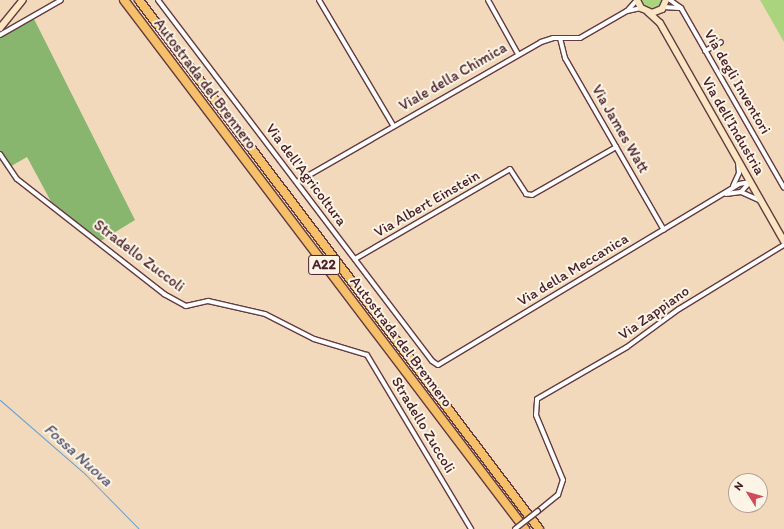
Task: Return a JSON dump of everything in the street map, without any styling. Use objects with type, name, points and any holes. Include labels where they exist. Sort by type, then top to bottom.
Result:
[{"type":"highway","name":"Autostrada del Brennero","points":[[124,0],[525,529]]},
{"type":"highway","name":"Autostrada del Brennero","points":[[139,0],[539,529]]},
{"type":"street","points":[[0,28],[23,0]]},
{"type":"street","points":[[0,35],[61,0]]},
{"type":"street","name":"Via dell'Agricoltura","points":[[158,0],[435,363]]},
{"type":"street","points":[[319,0],[393,125]]},
{"type":"street","points":[[488,0],[518,54]]},
{"type":"street","points":[[637,0],[641,8]]},
{"type":"street","name":"Viale della Chimica","points":[[627,11],[637,0]]},
{"type":"street","points":[[660,23],[662,8],[666,0]]},
{"type":"street","name":"Via degli Inventori","points":[[670,0],[681,8],[784,188]]},
{"type":"street","points":[[648,12],[672,6],[681,8]]},
{"type":"street","name":"Viale della Chimica","points":[[297,182],[393,125],[518,54],[548,39],[580,38],[627,11],[641,8]]},
{"type":"street","name":"Via dell'Industria","points":[[641,8],[660,23],[784,241]]},
{"type":"street","name":"Via James Watt","points":[[560,38],[565,58],[664,230]]},
{"type":"street","points":[[705,51],[721,42]]},
{"type":"street","name":"Via Albert Einstein","points":[[355,259],[510,169],[526,194],[532,195],[616,147]]},
{"type":"street","name":"Stradello Zuccoli","points":[[0,154],[17,178],[164,294],[186,306],[208,301],[265,314],[314,339],[367,355],[471,529]]},
{"type":"street","name":"Via della Meccanica","points":[[724,194],[738,178],[737,160]]},
{"type":"street","name":"Via della Meccanica","points":[[435,363],[444,363],[742,182],[750,182]]},
{"type":"street","points":[[750,182],[741,192],[761,201]]},
{"type":"street","name":"Via della Meccanica","points":[[724,194],[741,192]]},
{"type":"street","name":"Via Zappiano","points":[[515,529],[558,495],[563,480],[536,416],[537,399],[627,347],[679,309],[784,245]]},
{"type":"green space","points":[[640,0],[664,0],[660,7],[653,10],[642,6]]},
{"type":"green space","points":[[760,0],[784,0],[784,42]]},
{"type":"green space","points":[[34,19],[135,220],[99,242],[55,209],[27,157],[6,169],[0,160],[0,33],[2,37]]},
{"type":"waterway","name":"Fossa Nuova","points":[[0,400],[85,474],[139,529]]}]
